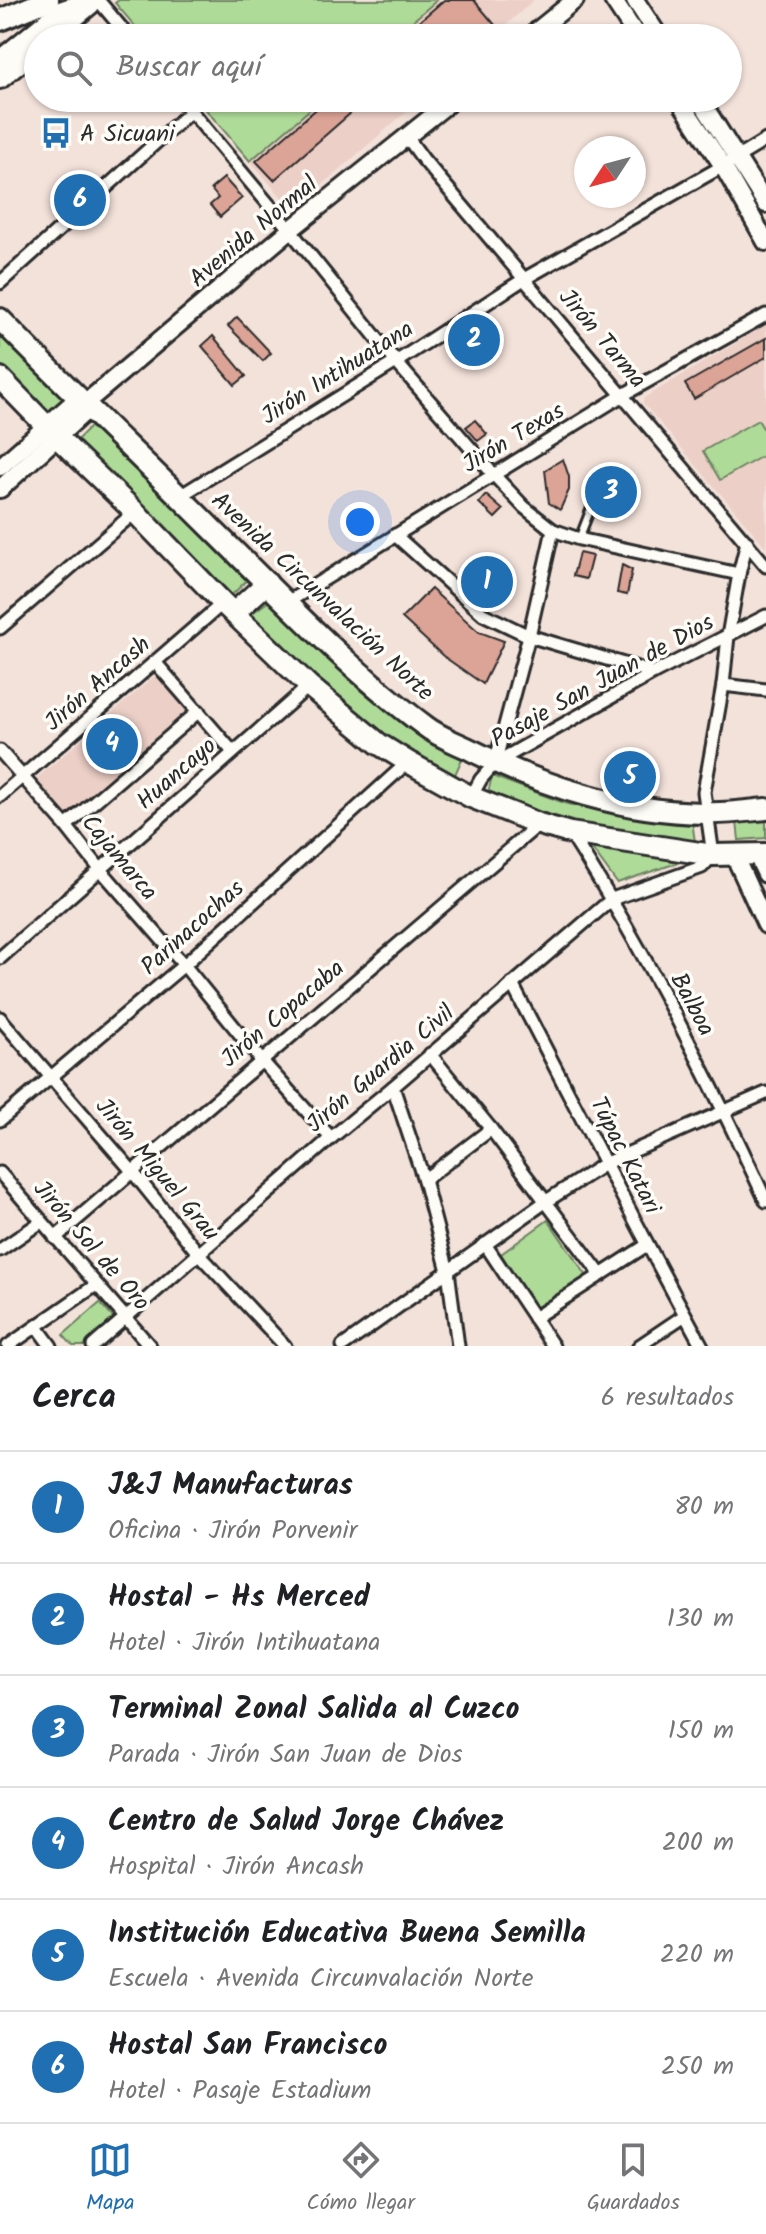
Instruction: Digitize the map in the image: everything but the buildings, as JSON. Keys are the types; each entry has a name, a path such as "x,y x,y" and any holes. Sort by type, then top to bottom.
{"highway":[{"path":"0,20 48,0"},
{"name":"Avenida Circunvalación Norte","path":"0,319 286,603 362,675 427,728 495,763 555,787 671,812 708,814 766,809"},
{"path":"0,378 228,608 309,686 379,744 471,797 570,833 724,855 762,854"},
{"path":"228,608 267,583"}],"main road":[{"path":"67,24 95,0"},
{"path":"44,24 60,11 95,0"},
{"path":"0,60 24,40"},
{"path":"0,79 24,59"}],"street":[{"path":"95,0 117,24"},
{"path":"545,24 575,0"},
{"path":"613,0 629,24"},
{"path":"635,0 651,24"},
{"path":"0,283 190,112"},
{"path":"192,112 396,362 524,507 553,530 579,539 739,574"},
{"name":"Avenida Normal","path":"51,432 290,230 438,112"},
{"path":"690,112 766,204"},
{"path":"706,112 766,242"},
{"name":"Jirón Tarma","path":"407,137 766,566"},
{"name":"Jirón Intihuatana","path":"180,496 524,279 766,140"},
{"name":"Jirón Texas","path":"286,603 623,395 766,315"},
{"path":"0,467 51,432"},
{"path":"0,489 51,432"},
{"path":"0,628 135,512"},
{"path":"495,763 553,530"},
{"path":"395,535 483,614 529,636 654,673"},
{"path":"747,542 728,636 723,685 704,792 708,814 724,855 766,925"},
{"name":"Jirón Ancash","path":"0,796 155,662 228,608"},
{"name":"Pasaje San Juan de Dios","path":"471,797 495,763 654,673 766,616"},
{"path":"155,662 233,752"},
{"path":"723,685 766,690"},
{"name":"Huancayo","path":"0,958 309,686"},
{"path":"66,826 199,711"},
{"name":"Cajamarca","path":"0,751 184,965 261,1060 331,1138"},
{"name":"Parinacochas","path":"0,1120 184,965 408,762"},
{"name":"Jirón Copacaba","path":"55,1238 539,824"},
{"name":"Balboa","path":"570,833 612,899 725,1112 766,1201"},
{"path":"762,854 766,874"},
{"name":"Jirón Guardia Civil","path":"93,1346 612,899 702,867 724,855"},
{"name":"Túpac Katari","path":"512,984 702,1346"},
{"name":"Jirón Miguel Grau","path":"0,1018 198,1253 285,1346"},
{"path":"430,1054 601,1275"},
{"path":"393,1087 424,1180 448,1271 458,1346"},
{"path":"348,1344 485,1244 606,1163 766,1093"},
{"path":"424,1180 491,1129"},
{"name":"Jirón Sol de Oro","path":"0,1173 150,1346"},
{"path":"0,1250 41,1222"},
{"path":"485,1244 553,1346"},
{"path":"534,1318 647,1245"},
{"path":"8,1346 96,1285"},
{"path":"639,1346 685,1315"},
{"path":"37,1327 51,1346"}],"lane":[{"path":"579,539 591,508 596,482"}],"shaded area":[{"path":"437,0 534,0 507,24 409,24"},
{"path":"307,112 406,112 293,210 250,161"},
{"path":"766,325 766,547 643,403 644,398"},
{"path":"157,674 188,709 67,814 36,779"}],"green space":[{"path":"119,0 437,0 409,24 133,24 115,3"},
{"path":"208,112 307,112 250,161"},
{"path":"0,333 66,400 49,416 0,365"},
{"path":"758,420 766,433 766,454 720,480 703,451"},
{"path":"91,426 247,580 232,595 76,441"},
{"path":"269,601 361,690 407,727 462,759 453,779 412,756 379,732 304,667 251,614"},
{"path":"492,776 567,804 692,821 695,842 620,832 552,818 487,797"},
{"path":"766,820 766,838 739,840 737,822"},
{"path":"590,846 689,859 617,883"},
{"path":"548,1220 589,1279 537,1310 501,1254"},
{"path":"100,1303 116,1321 87,1346 73,1346 63,1335"}],"place":[{"name":"A Sicuani","path":"56,133"},
{"name":"Hostal San Francisco","path":"80,200"},
{"name":"Hostal - Hs Merced","path":"474,340"},
{"name":"Terminal Zonal Salida al Cuzco","path":"611,492"},
{"name":"J&J Manufacturas","path":"487,582"},
{"name":"Centro de Salud Jorge Chávez","path":"112,744"},
{"name":"Institución Educativa Buena Semilla","path":"630,777"}]}
